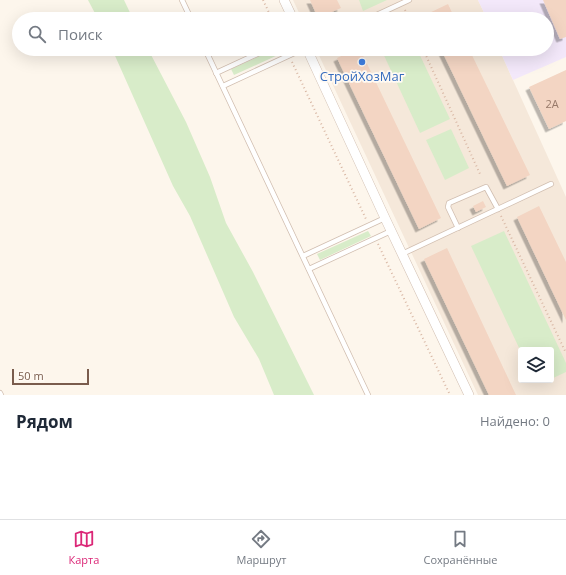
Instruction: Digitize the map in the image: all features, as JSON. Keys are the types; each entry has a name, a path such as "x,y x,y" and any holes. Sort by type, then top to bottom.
{"street":[{"path":"284,0 290,12"},
{"path":"310,56 469,395"}],"lane":[{"path":"182,0 188,12"},
{"path":"383,12 409,0"},
{"path":"208,56 368,395"},
{"path":"216,73 253,56"},
{"path":"223,86 289,56"},
{"path":"402,254 551,184"},
{"path":"458,228 448,207 449,204 486,187 498,209"},
{"path":"303,256 385,218"},
{"path":"309,269 391,231"}],"path":[{"path":"263,0 269,12"},
{"path":"426,56 480,174"},
{"path":"498,209 566,353"}],"shaded area":[{"path":"293,0 478,0 484,12 299,12"},
{"path":"478,0 566,0 566,57 513,80 502,56 554,56 554,12 484,12"},
{"path":"319,56 502,56 566,197 566,395 478,395"}],"green space":[{"path":"88,0 124,0 130,12 94,12"},
{"path":"359,0 387,0 363,11"},
{"path":"115,56 152,56 186,122 210,177 226,223 253,272 314,395 274,395 259,359 234,317 190,216 173,186"},
{"path":"260,56 276,56 234,75 231,69"},
{"path":"384,56 420,56 450,119 420,133"},
{"path":"451,129 469,168 445,180 426,140"},
{"path":"368,231 371,236 320,260 317,254"},
{"path":"504,231 566,363 566,372 554,378 554,347 519,347 471,246"}],"building":[{"path":"310,0 337,0 341,8 332,12 315,12"},
{"path":"543,0 566,0 566,37 560,39 554,25 554,12 548,12"},
{"path":"448,4 452,12 431,12"},
{"path":"341,56 363,56 441,218 419,229 337,58"},
{"path":"444,56 472,56 530,175 507,186"},
{"path":"566,70 566,121 549,129 529,87"},
{"path":"483,201 486,207 476,212 473,206"},
{"path":"539,206 566,262 566,320 517,217"},
{"path":"447,248 516,395 489,395 424,259"}],"place":[{"name":"СтройХозМаг","path":"362,62"}]}
